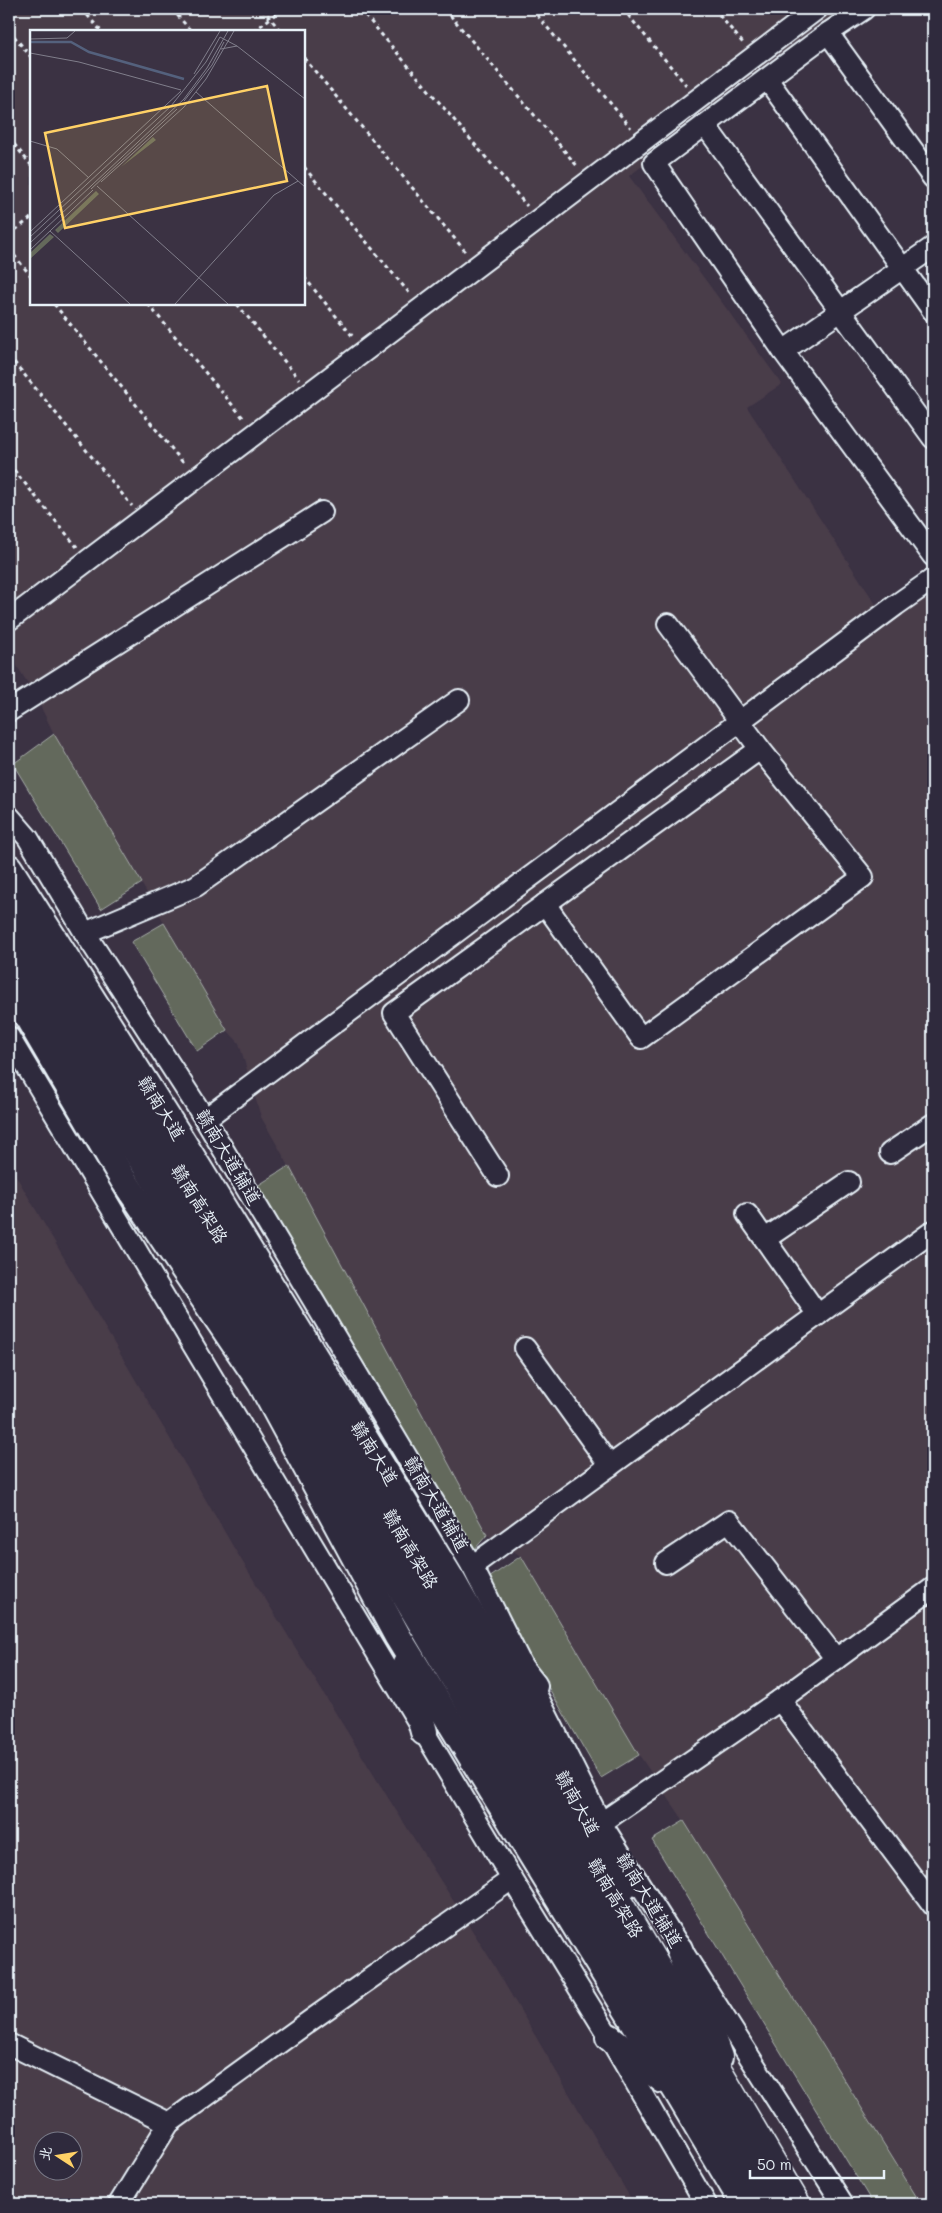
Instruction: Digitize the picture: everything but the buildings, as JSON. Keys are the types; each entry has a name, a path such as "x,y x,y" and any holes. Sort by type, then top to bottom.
{"highway":[{"name":"赣南高架路","path":"9,904 296,1357 796,2204"},
{"name":"赣南高架路","path":"9,950 227,1292 765,2204"}],"main road":[{"name":"赣南大道","path":"9,868 180,1138 463,1574 719,2057 810,2204"},
{"path":"9,985 123,1179 261,1383 398,1637 744,2204"},
{"path":"463,1574 534,1686"},
{"path":"398,1637 424,1732"},
{"path":"679,1949 719,2057"},
{"path":"609,2037 676,2090"}],"street":[{"path":"9,620 817,9"},
{"path":"864,9 828,33 654,163 783,351 933,556"},
{"path":"828,33 933,178"},
{"path":"767,79 933,311"},
{"path":"706,125 933,438"},
{"path":"783,351 933,247"},
{"path":"9,711 322,512"},
{"path":"205,1119 896,604 933,579"},
{"path":"545,904 641,1038 863,878 760,749 668,624"},
{"path":"85,933 196,886 459,700"},
{"path":"498,1176 394,1013 760,749"},
{"name":"赣南大道辅道","path":"9,816 28,838 85,933 205,1119 463,1574"},
{"path":"9,1037 512,1879 609,2037 706,2204"},
{"path":"890,1152 933,1124"},
{"path":"764,1239 849,1182"},
{"path":"747,1214 818,1315"},
{"path":"463,1574 933,1231"},
{"path":"525,1348 610,1466"},
{"path":"666,1563 730,1521 836,1659"},
{"path":"601,1823 780,1700 933,1588"},
{"name":"赣南大道辅道","path":"534,1686 601,1823 679,1949 843,2204"},
{"path":"780,1700 933,1905"},
{"path":"119,2204 169,2123 310,2020 512,1879"},
{"path":"9,2044 169,2123"}],"path":[{"path":"82,9 100,30"},
{"path":"172,9 190,30"},
{"path":"262,9 280,30"},
{"path":"255,30 282,9"},
{"path":"360,9 539,220"},
{"path":"444,9 590,181"},
{"path":"532,9 642,142"},
{"path":"623,9 698,99"},
{"path":"714,9 754,57"},
{"path":"9,30 30,56"},
{"path":"305,59 478,266"},
{"path":"9,138 30,164"},
{"path":"305,167 422,308"},
{"path":"9,235 30,219"},
{"path":"9,249 30,275"},
{"path":"305,278 365,351"},
{"path":"55,305 197,479"},
{"path":"149,305 257,434"},
{"path":"238,305 311,392"},
{"path":"9,356 143,520"},
{"path":"9,464 88,561"}],"shaded area":[{"path":"9,9 851,9 629,176 782,384 747,407 877,606 933,568 933,2204 921,2204 684,1821 639,1755 521,1556 487,1535 261,1117 239,1043 227,1030 54,734 33,691 9,654"},
{"path":"9,1164 234,1548 489,1957 634,2204 9,2204"}],"green space":[{"path":"54,734 142,883 101,909 13,764"},
{"path":"164,923 227,1030 197,1051 131,942"},
{"path":"289,1166 487,1535 473,1551 257,1186"},
{"path":"521,1556 639,1755 601,1778 486,1580"},
{"path":"684,1821 921,2204 873,2204 652,1840"}]}
